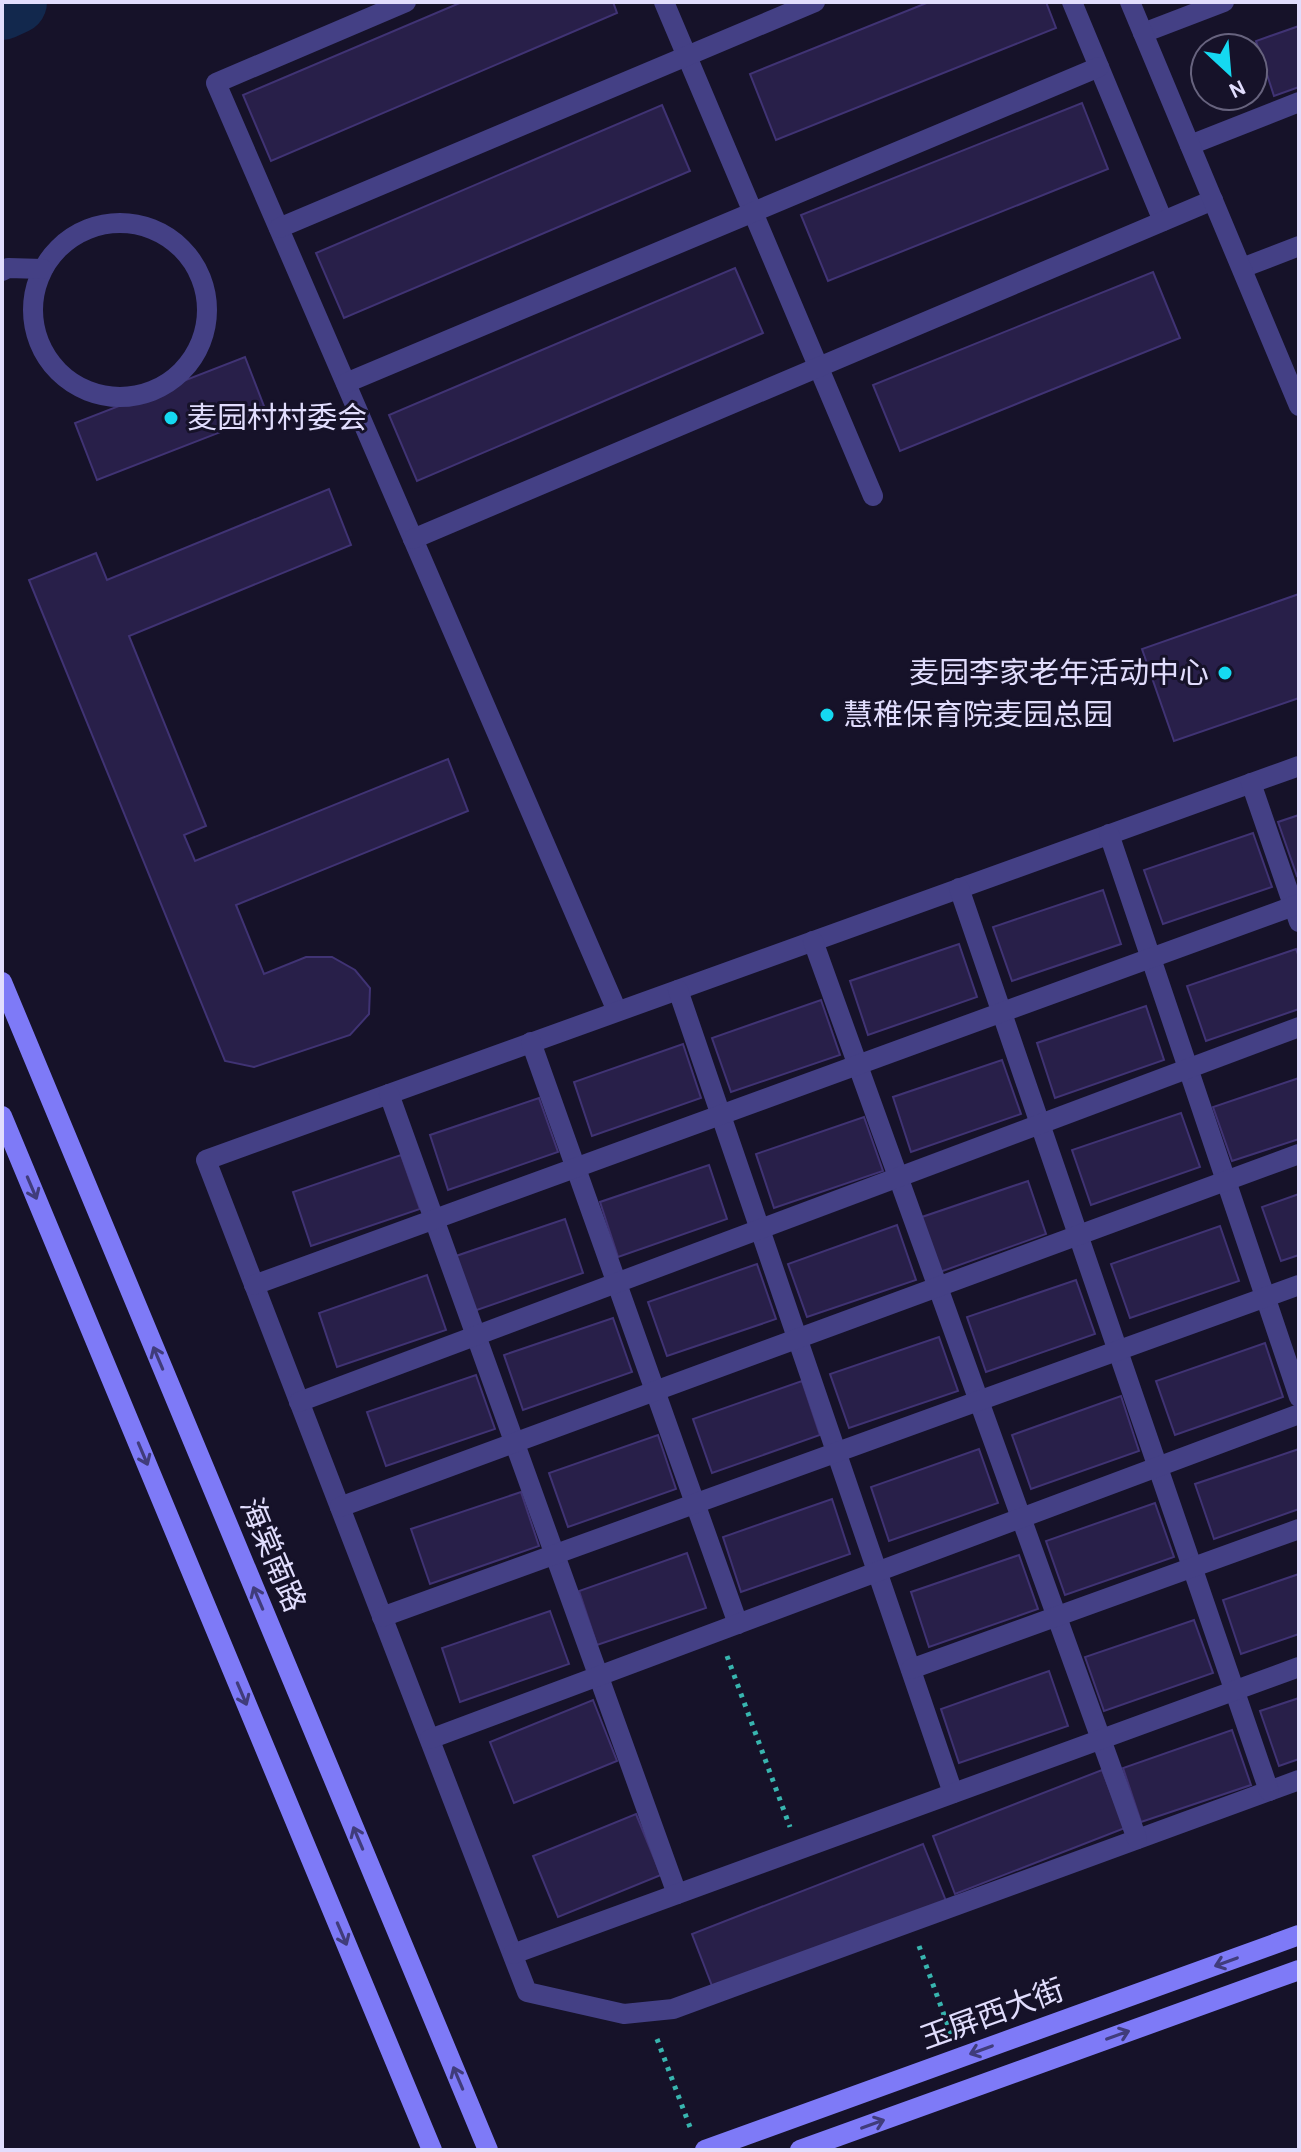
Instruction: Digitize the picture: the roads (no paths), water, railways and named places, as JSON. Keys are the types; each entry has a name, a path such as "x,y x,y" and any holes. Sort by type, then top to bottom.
{"main road":[{"name":"海棠南路","path":"2,982 488,2150"},
{"path":"2,1116 432,2150"},
{"name":"玉屏西大街","path":"699,2143 960,2058 1299,1935"},
{"name":"玉屏西大街","path":"800,2150 1299,1970"}],"street":[{"path":"406,2 216,83 617,1011"},
{"path":"664,2 873,496"},
{"path":"279,228 815,2"},
{"path":"1072,2 1163,221"},
{"path":"1130,2 1242,268 1293,376 1299,406"},
{"path":"1143,33 1224,2"},
{"path":"346,383 1099,67"},
{"path":"1190,145 1299,102"},
{"path":"413,539 1213,200"},
{"path":"113,223 142,226 169,238 190,257 203,283 207,312 202,340 188,365 166,384 140,395 111,397 84,390 60,374 42,351 33,324 33,296 43,269 60,246 85,230 113,223"},
{"path":"1242,268 1299,246"},
{"path":"2,271 8,268 43,269"},
{"path":"1299,766 206,1160 527,1992 624,2014 673,2009 1299,1780"},
{"path":"254,1285 1151,958 1297,911 1251,783"},
{"path":"1109,834 1299,1397"},
{"path":"959,888 1269,1791"},
{"path":"813,941 1137,1839"},
{"path":"678,990 953,1793"},
{"path":"299,1402 1299,1027"},
{"path":"531,1042 696,1504 728,1628"},
{"path":"389,1094 677,1894"},
{"path":"340,1507 1299,1154"},
{"path":"382,1617 1299,1285"},
{"path":"430,1739 1299,1414"},
{"path":"911,1669 1299,1529"},
{"path":"513,1954 1299,1667"}],"waterway":[{"path":"2,8 15,2"}],"place":[{"name":"麦园村村委会","path":"171,418"},
{"name":"麦园李家老年活动中心","path":"1225,673"},
{"name":"慧稚保育院麦园总园","path":"827,715"}]}
